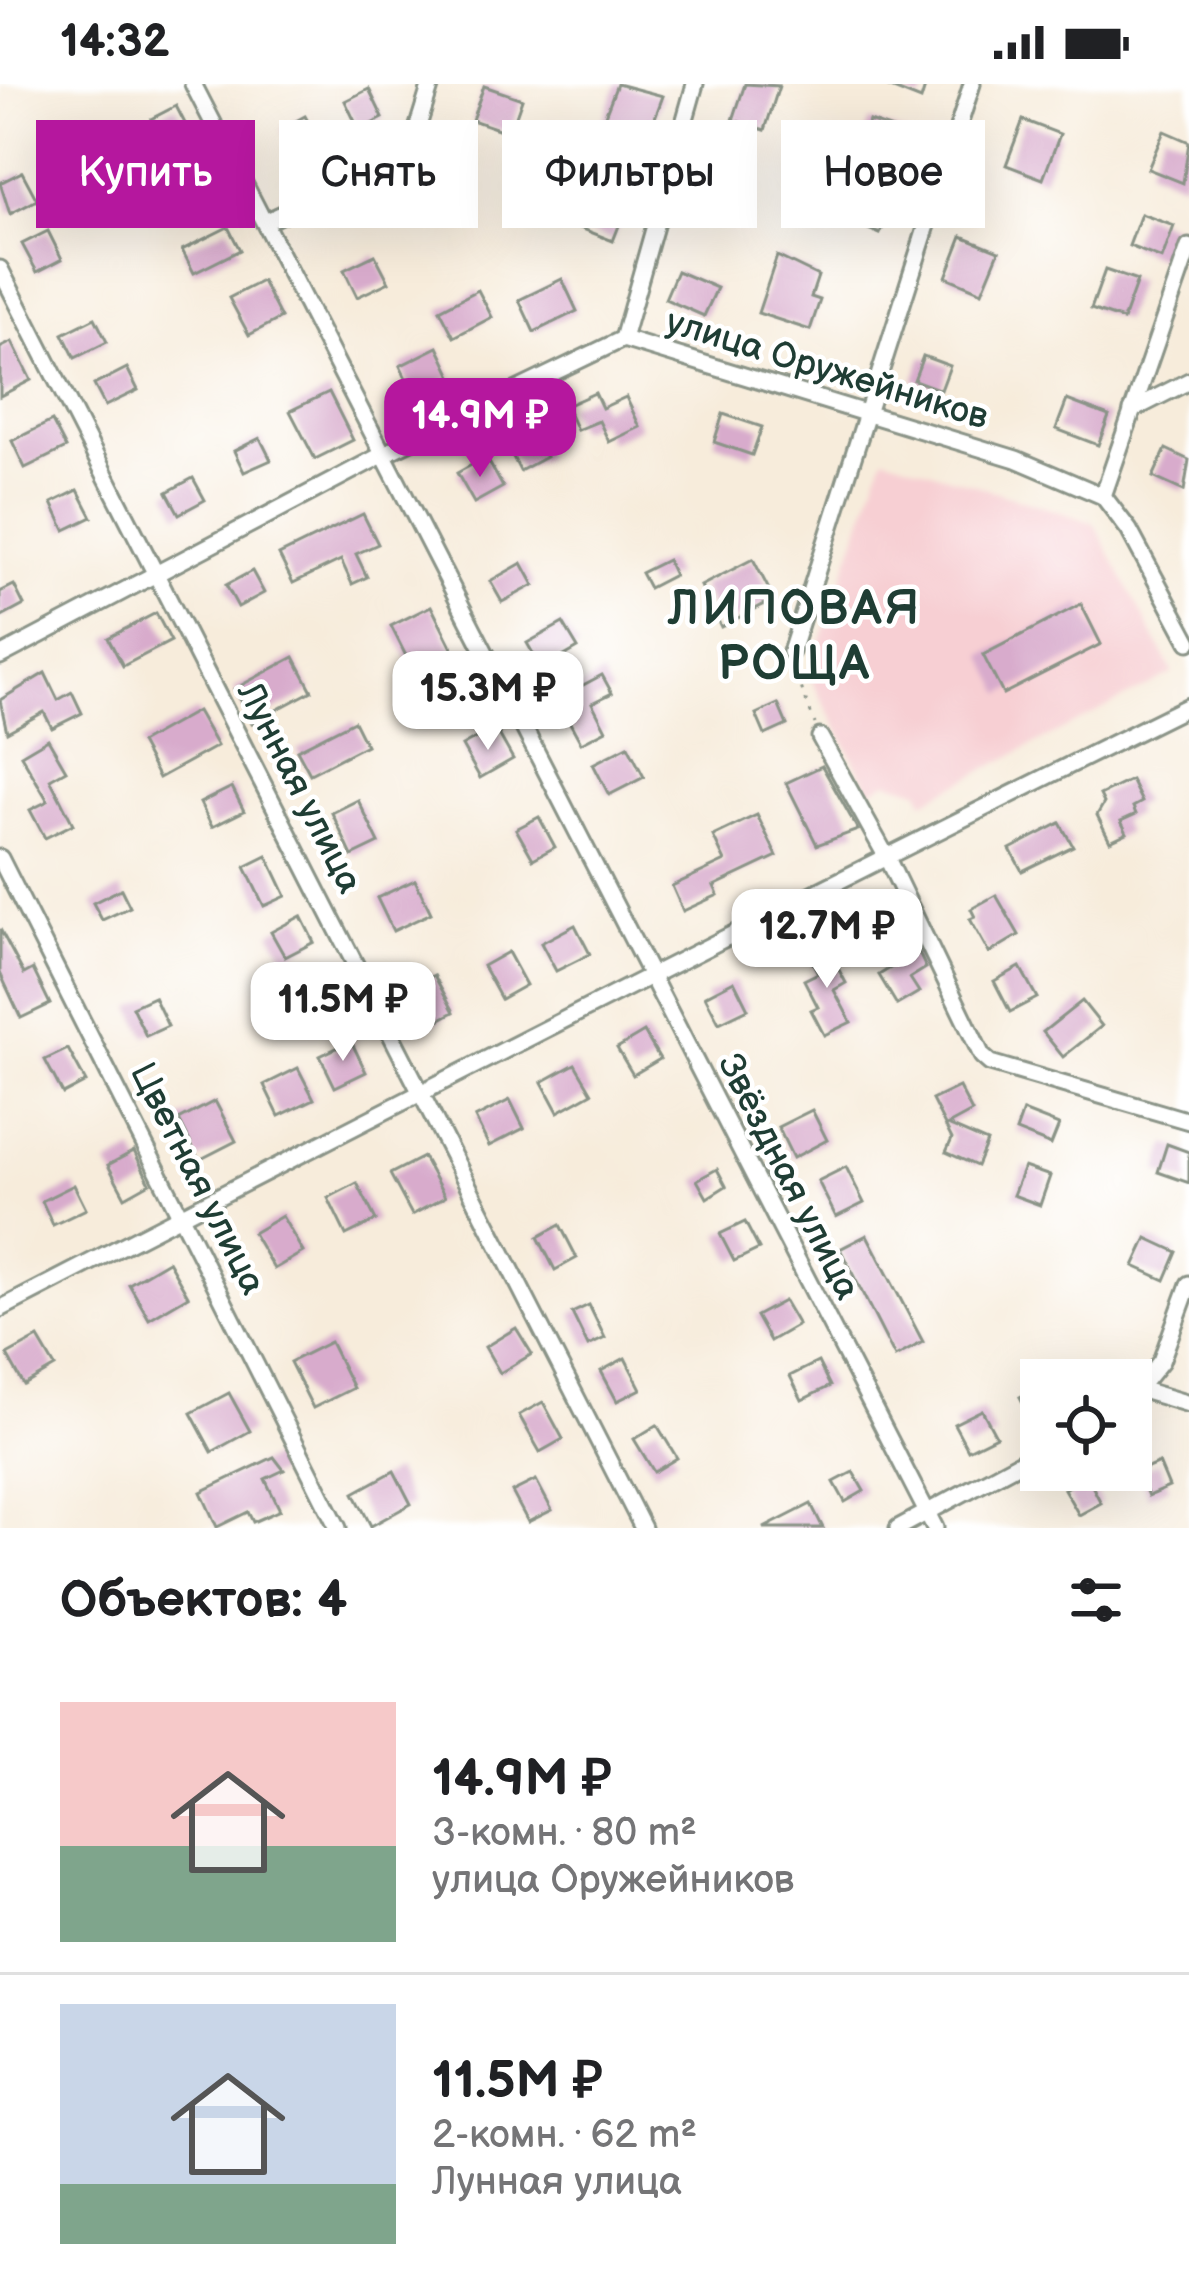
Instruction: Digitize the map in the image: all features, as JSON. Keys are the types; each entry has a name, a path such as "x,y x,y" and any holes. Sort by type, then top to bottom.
{"street":[{"name":"Звёздная улица","path":"194,84 931,1521"},
{"path":"265,222 409,155 431,84"},
{"path":"623,338 695,84"},
{"path":"791,652 871,413 972,84"},
{"path":"1189,247 1103,496 1129,530 1189,642"},
{"name":"Лунная улица","path":"0,269 643,1528"},
{"name":"улица Оружейников","path":"0,656 384,454 623,338 1016,459 1103,496"},
{"path":"1132,410 1189,381"},
{"path":"0,1309 422,1095 650,972 1189,706"},
{"path":"820,737 990,1063 1189,1120"},
{"name":"Цветная улица","path":"0,858 338,1528"},
{"path":"1152,1369 1169,1343 1189,1284"},
{"path":"1152,1397 1189,1404"},
{"path":"898,1528 931,1521 1020,1464"}],"path":[{"path":"791,652 820,737"}],"shaded area":[{"path":"884,456 1094,523 1173,673 924,801 919,790 887,781 870,790 809,675"}],"building":[{"path":"617,84 663,96 654,120 603,120"},
{"path":"745,84 779,86 765,130 757,128 757,120 733,120"},
{"path":"881,84 926,84 921,100"},
{"path":"484,86 522,99 515,120 502,120 502,130 472,120"},
{"path":"369,89 383,118 354,120 345,101"},
{"path":"176,106 183,120 152,120"},
{"path":"1023,120 1060,134 1043,179 1006,165"},
{"path":"1164,131 1189,142 1183,183 1148,169"},
{"path":"22,172 36,201 10,214 0,183"},
{"path":"1141,214 1174,226 1162,259 1129,246"},
{"path":"229,228 240,250 194,273 182,250"},
{"path":"580,228 618,228 613,241"},
{"path":"48,231 62,259 37,272 22,244"},
{"path":"962,236 999,251 982,292 946,277"},
{"path":"375,255 389,282 357,297 344,270"},
{"path":"777,256 818,276 811,297 820,300 810,330 758,313"},
{"path":"1105,270 1137,281 1123,320 1091,309"},
{"path":"677,271 717,288 704,316 665,299"},
{"path":"562,279 577,311 534,332 519,300"},
{"path":"262,281 281,318 249,335 229,298"},
{"path":"478,290 492,317 454,337 440,310"},
{"path":"95,318 107,342 75,358 63,334"},
{"path":"12,342 31,380 0,396 0,348"},
{"path":"438,347 452,376 414,395 400,366"},
{"path":"923,356 950,366 941,390 914,380"},
{"path":"127,368 138,390 105,406 94,385"},
{"path":"329,392 353,440 315,459 290,411"},
{"path":"595,393 602,408 626,397 640,427 609,442 599,421 577,430 566,406"},
{"path":"1067,400 1109,416 1098,445 1056,429"},
{"path":"723,414 762,427 752,455 714,442"},
{"path":"52,421 66,448 25,468 12,441"},
{"path":"533,432 546,457 520,471 507,445"},
{"path":"260,438 271,460 244,472 234,451"},
{"path":"1166,449 1189,460 1184,491 1153,477"},
{"path":"486,457 503,487 474,503 457,473"},
{"path":"193,478 205,500 179,514 167,492"},
{"path":"78,490 92,517 65,530 52,503"},
{"path":"363,514 378,544 356,554 367,577 352,584 341,560 293,583 279,555"},
{"path":"753,559 774,599 721,627 701,586"},
{"path":"667,560 674,575 649,588 641,573"},
{"path":"522,563 534,585 502,602 490,581"},
{"path":"252,571 264,593 238,607 226,585"},
{"path":"14,585 24,605 0,618 0,592"},
{"path":"1081,604 1101,644 1003,694 983,655"},
{"path":"431,606 455,654 415,674 391,626"},
{"path":"156,613 171,641 123,666 108,638"},
{"path":"563,623 578,648 542,669 527,643"},
{"path":"294,657 312,691 252,723 234,689"},
{"path":"45,673 58,700 72,692 82,713 52,728 44,712 7,732 0,700"},
{"path":"602,675 612,693 592,703 606,730 581,743 557,699"},
{"path":"778,704 787,725 765,735 756,714"},
{"path":"197,711 217,746 159,778 140,743"},
{"path":"354,721 366,745 310,774 297,750"},
{"path":"495,727 513,759 480,778 462,746"},
{"path":"48,739 66,770 50,779 73,824 45,838 30,810 48,801 21,755"},
{"path":"628,746 644,777 609,795 593,764"},
{"path":"822,766 858,830 817,845 786,783"},
{"path":"1131,780 1142,802 1133,807 1136,814 1121,821 1127,833 1110,841 1097,815 1104,803 1100,795"},
{"path":"232,787 244,811 212,827 200,803"},
{"path":"358,800 379,843 352,856 332,813"},
{"path":"757,815 777,856 714,886 718,895 683,911 672,886 725,861 713,836"},
{"path":"539,817 555,847 533,859 516,829"},
{"path":"1060,823 1073,846 1022,871 1010,849"},
{"path":"267,856 286,896 264,906 245,867"},
{"path":"415,880 431,913 393,931 377,898"},
{"path":"121,889 130,907 102,920 93,903"},
{"path":"996,895 1019,935 989,953 970,919 975,917 971,909"},
{"path":"881,914 894,940 867,954 854,928"},
{"path":"301,916 314,942 285,957 271,932"},
{"path":"575,925 590,954 556,971 541,943"},
{"path":"0,929 24,974 33,969 50,1004 21,1018 0,973"},
{"path":"825,944 846,983 834,990 851,1022 824,1035 811,1010 818,1007 804,980 818,973 808,954"},
{"path":"918,951 926,968 910,978 919,992 897,1005 879,975"},
{"path":"508,952 526,985 501,999 483,966"},
{"path":"1020,967 1037,998 1010,1012 994,981"},
{"path":"434,975 454,1012 426,1027 406,990"},
{"path":"734,981 748,1009 719,1023 705,996"},
{"path":"154,997 168,1026 146,1036 132,1007"},
{"path":"1082,1001 1102,1026 1063,1057 1043,1032"},
{"path":"644,1032 660,1059 633,1075 617,1048"},
{"path":"351,1041 366,1072 335,1087 320,1056"},
{"path":"68,1049 86,1082 63,1094 45,1060"},
{"path":"575,1064 592,1093 558,1112 542,1082"},
{"path":"298,1068 314,1099 279,1116 264,1085"},
{"path":"959,1087 972,1112 948,1125 987,1142 977,1166 946,1152 952,1139 932,1100"},
{"path":"510,1100 524,1128 489,1146 475,1118"},
{"path":"215,1101 236,1141 199,1160 179,1120"},
{"path":"812,1110 827,1140 793,1158 778,1127"},
{"path":"1023,1111 1059,1125 1051,1145 1016,1131"},
{"path":"1167,1144 1189,1152 1189,1183 1158,1172"},
{"path":"134,1151 150,1183 125,1197 108,1165"},
{"path":"423,1157 445,1197 412,1215 390,1174"},
{"path":"846,1167 864,1203 836,1217 818,1181"},
{"path":"1024,1167 1050,1176 1040,1205 1013,1195"},
{"path":"717,1169 726,1186 707,1198 697,1180"},
{"path":"357,1183 376,1220 346,1235 328,1198"},
{"path":"74,1185 86,1209 53,1225 42,1201"},
{"path":"282,1216 303,1252 274,1269 253,1233"},
{"path":"745,1222 759,1249 734,1261 720,1234"},
{"path":"560,1225 577,1258 555,1270 538,1237"},
{"path":"867,1235 923,1342 895,1357 840,1249"},
{"path":"1147,1238 1177,1252 1165,1280 1134,1266"},
{"path":"168,1261 188,1296 149,1319 129,1284"},
{"path":"784,1301 798,1325 770,1341 756,1316"},
{"path":"589,1305 605,1338 588,1346 572,1313"},
{"path":"516,1328 532,1354 500,1373 485,1347"},
{"path":"38,1338 55,1367 24,1385 7,1355"},
{"path":"330,1342 353,1388 313,1408 290,1362"},
{"path":"625,1358 641,1389 617,1401 601,1371"},
{"path":"818,1362 830,1386 802,1400 790,1376"},
{"path":"229,1393 250,1431 212,1452 191,1413"},
{"path":"543,1402 563,1439 540,1452 519,1415"},
{"path":"982,1410 996,1436 968,1450 954,1424"},
{"path":"657,1425 677,1458 654,1472 634,1439"},
{"path":"274,1457 284,1470 265,1479 280,1510 253,1522 248,1512 217,1527 201,1492"},
{"path":"1159,1463 1169,1487 1148,1496 1146,1491 1152,1491 1152,1466"},
{"path":"394,1471 411,1504 371,1526 354,1493"},
{"path":"853,1472 864,1491 845,1502 834,1482"},
{"path":"536,1480 552,1510 528,1522 512,1492"},
{"path":"1065,1491 1095,1491 1101,1503 1079,1515"},
{"path":"811,1504 823,1528 764,1528"}],"district":[{"name":"ЛИПОВАЯ РОЩА","path":"795,636"}]}
